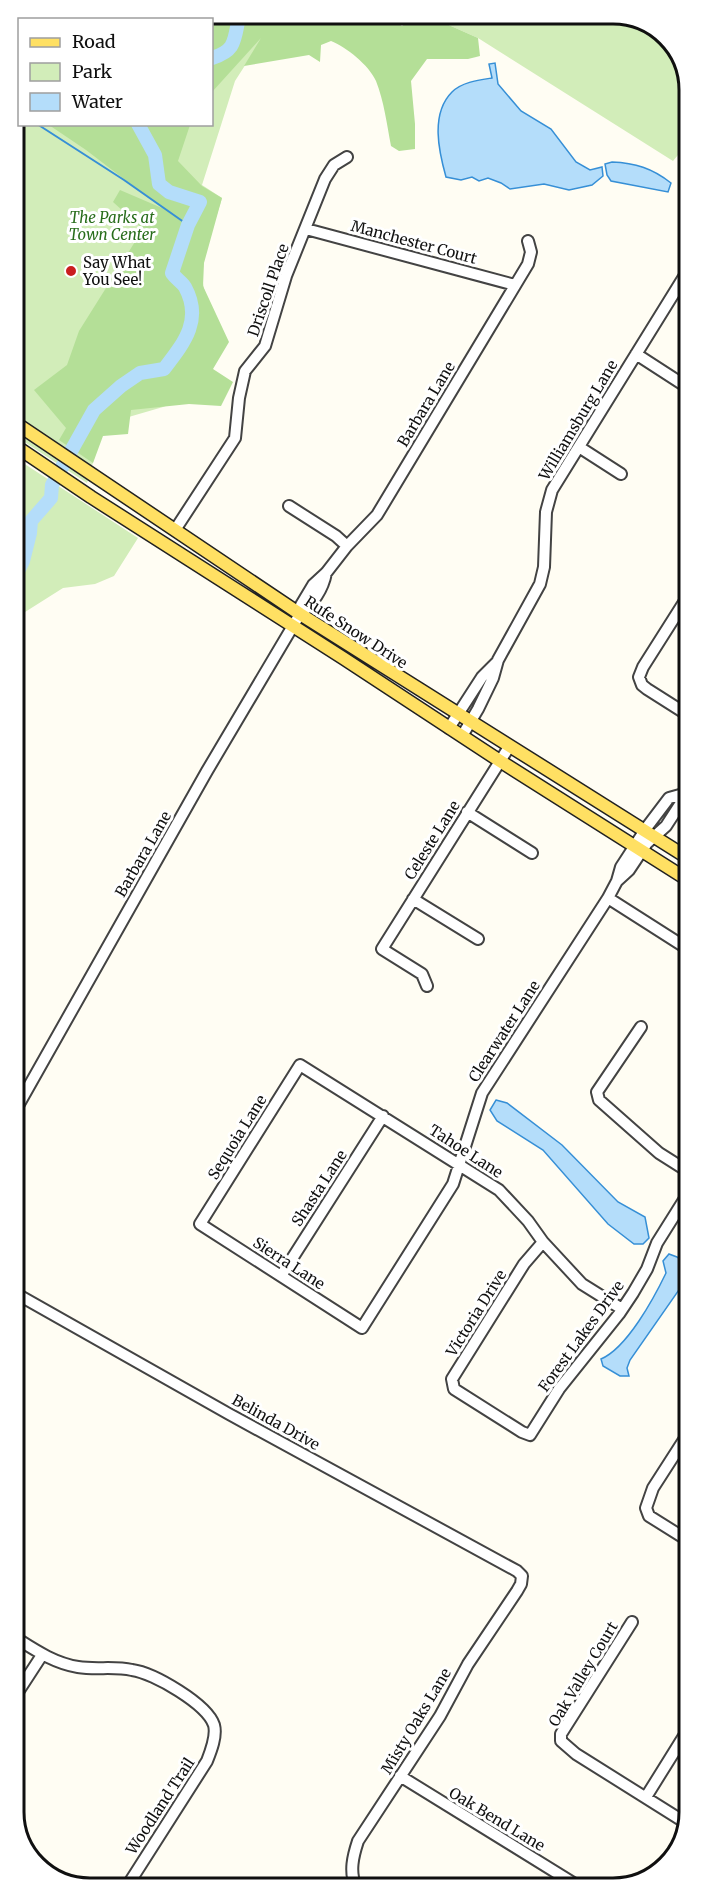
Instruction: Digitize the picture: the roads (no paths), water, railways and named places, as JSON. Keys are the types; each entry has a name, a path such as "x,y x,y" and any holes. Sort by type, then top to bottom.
{"main road":[{"name":"Rufe Snow Drive","path":"24,429 300,614 509,747 643,841 679,872"},
{"name":"Rufe Snow Drive","path":"24,452 500,761 643,841 679,855"}],"street":[{"name":"Driscoll Place","path":"175,530 235,438 246,371 265,346 286,276 325,179 334,165 347,157"},
{"name":"Manchester Court","path":"306,229 515,285"},
{"name":"Barbara Lane","path":"24,1095 202,781 300,614 301,605 313,585 327,573 347,546 377,515 528,264 531,252 528,241"},
{"name":"Williamsburg Lane","path":"462,736 493,678 498,660 540,584 544,567 546,512 552,490 679,285"},
{"path":"636,354 679,382"},
{"path":"579,447 621,474"},
{"path":"289,506 336,536 347,546"},
{"path":"679,610 640,674 640,681 646,689 679,709"},
{"name":"Williamsburg Lane","path":"449,728 482,677 498,660"},
{"name":"Celeste Lane","path":"428,986 422,974 382,950 509,747"},
{"name":"Clearwater Lane","path":"362,1328 453,1184 482,1093 608,898 621,867 643,841 666,826 679,806"},
{"path":"467,812 532,853"},
{"path":"608,898 679,943"},
{"path":"413,899 478,939"},
{"path":"641,1027 597,1092 599,1100 659,1153 679,1166"},
{"name":"Tahoe Lane","path":"300,1065 499,1190 582,1284 622,1309"},
{"name":"Sequoia Lane","path":"200,1224 300,1065"},
{"name":"Shasta Lane","path":"281,1276 383,1116"},
{"name":"Forest Lakes Drive","path":"530,1435 559,1389 622,1309 647,1269 657,1243 679,1207"},
{"name":"Sierra Lane","path":"200,1224 362,1328"},
{"name":"Victoria Drive","path":"530,1435 454,1389 452,1379 525,1264 543,1242"},
{"name":"Belinda Drive","path":"24,1298 229,1414 517,1571 522,1576"},
{"path":"679,1448 653,1488 647,1500 646,1510 650,1516 679,1535"},
{"name":"Misty Oaks Lane","path":"353,1878 352,1860 358,1841 440,1716 468,1664 517,1591 522,1576"},
{"name":"Oak Valley Court","path":"632,1622 561,1734 561,1741 576,1754 646,1797"},
{"path":"24,1643 42,1655 24,1683"},
{"name":"Woodland Trail","path":"42,1655 78,1667 132,1670 153,1677 185,1695 210,1718 215,1730 207,1761 132,1878"},
{"path":"679,1744 646,1797 679,1817"},
{"name":"Oak Bend Lane","path":"400,1776 565,1878"}],"water":[{"path":"495,63 498,84 521,111 551,129 576,162 590,170 602,167 603,176 592,185 569,190 544,184 510,189 488,178 479,181 472,177 461,180 446,177 438,133 445,101 461,86 492,78 489,64"},
{"path":"612,162 636,165 650,170 671,183 668,192 611,181 605,164"},
{"path":"496,1100 507,1103 562,1145 618,1202 645,1217 649,1238 643,1244 634,1244 608,1224 543,1150 497,1121 490,1110"},
{"path":"669,1254 679,1259 679,1290 630,1360 627,1368 629,1376 620,1376 603,1366 601,1359 611,1353 630,1334 639,1321 666,1273 663,1261"}],"waterway":[{"path":"213,58 225,52 232,45 238,24"},
{"path":"40,126 188,225"},
{"path":"24,557 31,521 51,498 52,485 94,410 140,373 164,369 184,340 192,321 190,299 185,287 172,273 188,225 200,202 169,192 159,184 155,155 139,126"}],"place":[{"name":"Say What You See!","path":"71,271"}],"park label":[{"name":"The Parks at Town Center","path":"112,226"}]}
